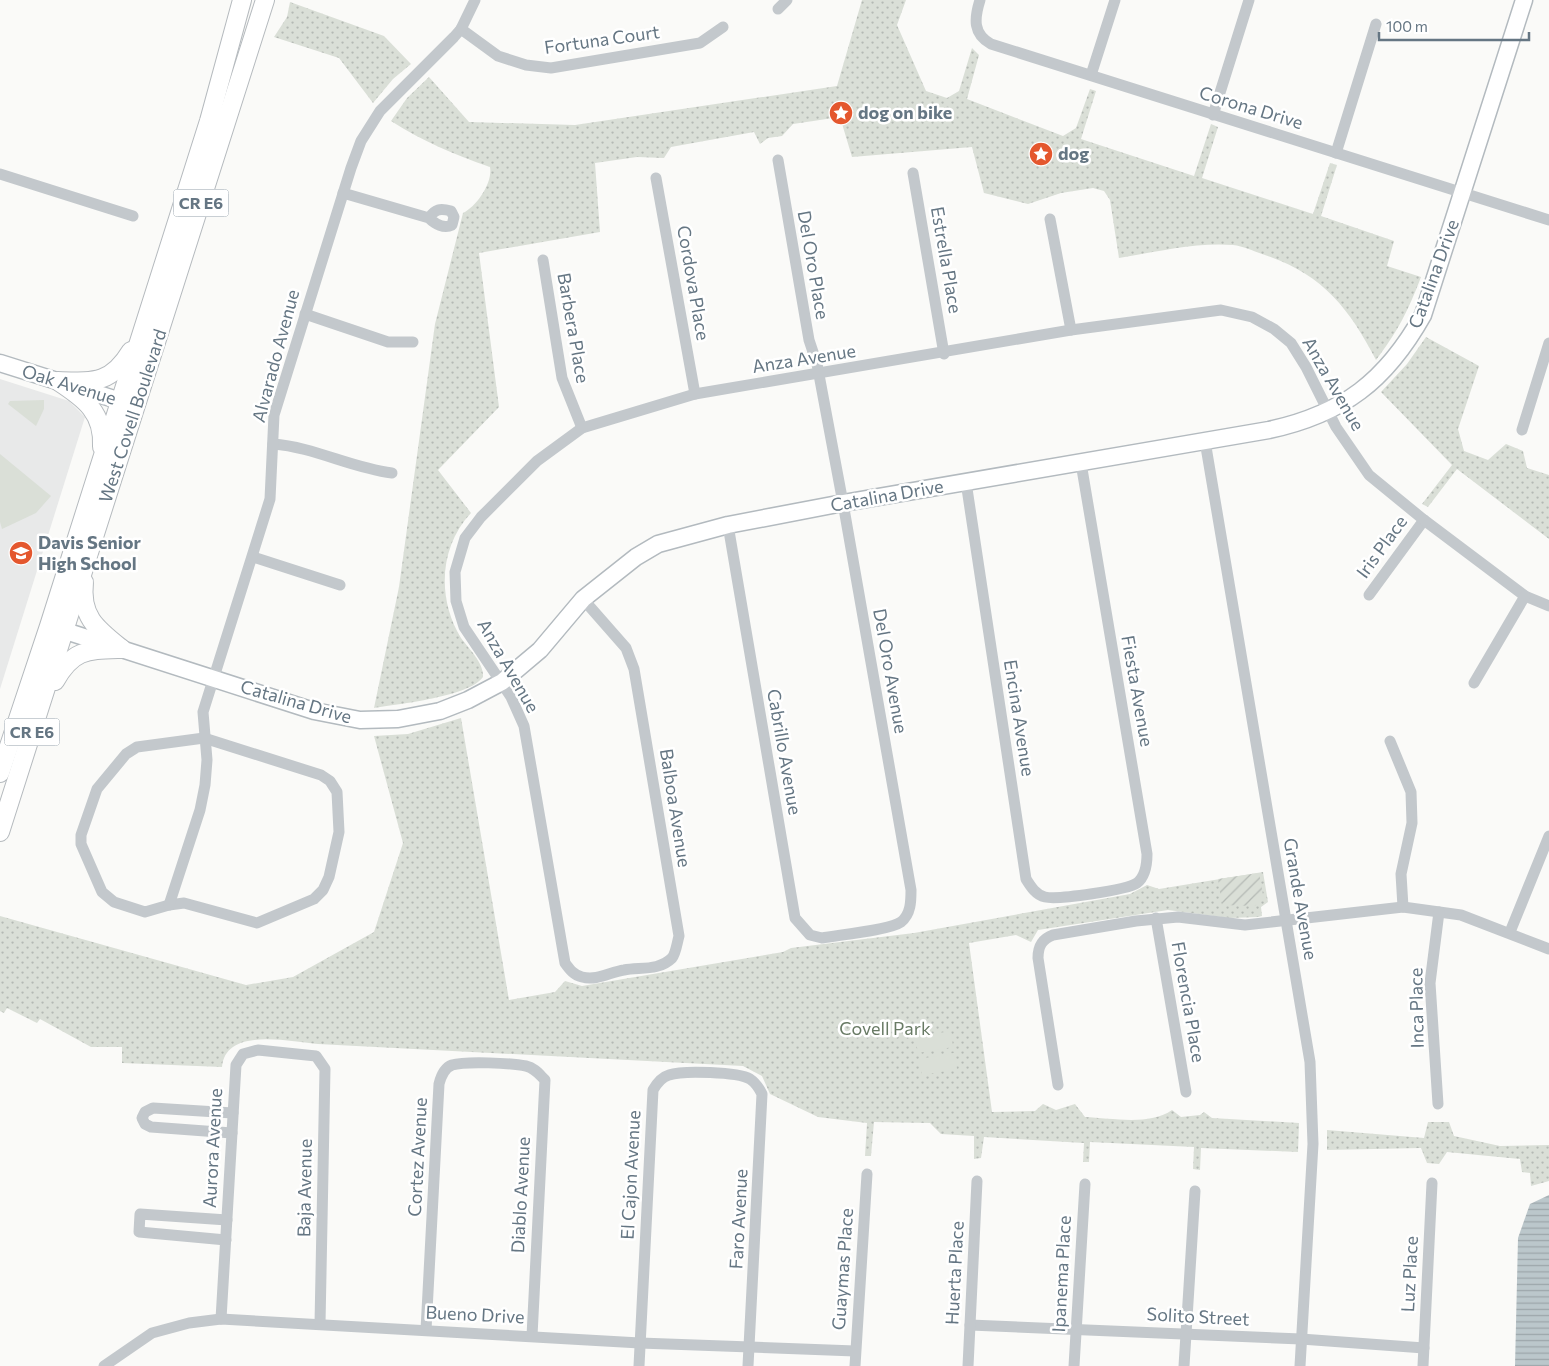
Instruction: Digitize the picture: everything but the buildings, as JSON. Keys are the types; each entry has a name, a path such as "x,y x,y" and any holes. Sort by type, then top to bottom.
{"main road":[{"name":"West Covell Boulevard","path":"0,832 40,708 57,628 101,460 209,121 242,0"},
{"name":"West Covell Boulevard","path":"0,773 57,628 87,561 265,0"},
{"path":"58,381 96,381 109,377 122,366 142,334"},
{"path":"58,381 83,397 94,410 102,437 101,460"},
{"path":"87,561 84,589 89,618 98,630 122,649"},
{"path":"40,708 60,673 75,656 91,650 122,649"}],"street":[{"name":"Alvarado Avenue","path":"170,904 200,810 206,760 203,712 270,498 274,415 343,193 361,141 372,122 390,99 461,29 475,0"},
{"path":"778,9 787,0"},
{"name":"Corona Drive","path":"980,0 976,28 982,39 991,44 1549,220"},
{"path":"1091,75 1115,0"},
{"path":"1213,114 1249,0"},
{"name":"Catalina Drive","path":"57,628 314,711 360,720 398,719 440,710 468,700 502,682 524,666 546,645 583,599 636,556 658,544 728,525 843,502 1290,426 1328,413 1373,381 1395,358 1411,336 1429,299 1524,0"},
{"path":"1336,153 1376,24"},
{"name":"Fortuna Court","path":"461,29 498,56 526,65 551,68 700,43 723,27"},
{"name":"Del Oro Place","path":"778,160 809,340 818,375"},
{"name":"Estrella Place","path":"913,173 944,354"},
{"path":"0,174 133,216"},
{"name":"Cordova Place","path":"656,178 695,394"},
{"path":"343,193 429,218"},
{"path":"1050,219 1072,330"},
{"name":"Barbera Place","path":"543,260 562,378 582,428"},
{"name":"Anza Avenue","path":"594,979 581,977 571,972 565,963 524,726 520,714 502,682 464,627 456,601 455,572 465,538 481,517 537,461 582,428 695,394 944,354 1072,330 1220,310 1252,317 1274,329 1291,344 1306,367 1328,413 1369,475 1424,520 1525,596 1549,606"},
{"path":"305,314 388,342 413,342"},
{"path":"1522,430 1549,343"},
{"name":"Oak Avenue","path":"0,363 137,406"},
{"name":"Del Oro Avenue","path":"818,375 843,502 911,901 908,912 901,922 890,927 853,932"},
{"name":"Grande Avenue","path":"1205,441 1310,1062 1313,1144 1300,1366"},
{"path":"273,444 291,446 371,470 392,473"},
{"name":"Fiesta Avenue","path":"1081,463 1147,854 1145,873 1137,883 1098,892"},
{"name":"Encina Avenue","path":"966,482 1026,879 1034,890 1044,897 1060,898 1098,892"},
{"name":"Iris Place","path":"1369,595 1424,520"},
{"name":"Cabrillo Avenue","path":"728,525 795,918 810,935 822,938 853,932"},
{"path":"253,557 340,586"},
{"path":"1474,683 1525,596"},
{"name":"Balboa Avenue","path":"583,599 626,648 634,669 678,936 674,956 666,963 652,968 623,970 594,979"},
{"path":"204,738 321,775 330,781 337,792 340,812 339,832 333,864 323,890 314,898 263,922 250,922 184,903 170,904 145,912 114,902 102,892 84,853 81,835 97,789 131,750 148,745 204,738"},
{"path":"1390,741 1411,792 1412,823 1401,874 1403,907"},
{"path":"1510,932 1549,836"},
{"path":"1058,1085 1038,958 1040,945 1047,937 1053,935 1156,918 1193,918 1245,925 1403,907 1461,915 1549,948"},
{"name":"Inca Place","path":"1438,1104 1430,983 1440,912"},
{"name":"Florencia Place","path":"1156,918 1186,1092"},
{"name":"Aurora Avenue","path":"221,1319 236,1065 243,1054 258,1050 316,1056"},
{"name":"Baja Avenue","path":"316,1056 325,1069 320,1324"},
{"name":"Cortez Avenue","path":"426,1330 439,1084 442,1073 451,1065 476,1063 526,1066"},
{"name":"Diablo Avenue","path":"526,1066 536,1071 545,1080 532,1336"},
{"name":"El Cajon Avenue","path":"639,1366 653,1090 659,1081 668,1075 682,1073 740,1076 750,1079"},
{"name":"Faro Avenue","path":"748,1366 762,1102 759,1087 750,1079"},
{"path":"232,1133 151,1127 145,1124 142,1118 145,1112 153,1108 233,1114"},
{"name":"Guaymas Place","path":"855,1366 867,1174"},
{"name":"Huerta Place","path":"968,1366 977,1181"},
{"name":"Ipanema Place","path":"1074,1366 1086,1184"},
{"name":"Luz Place","path":"1423,1366 1432,1184"},
{"path":"1184,1366 1195,1191"},
{"path":"226,1240 139,1232 140,1214 227,1220"},
{"name":"Bueno Drive","path":"104,1366 152,1333 189,1323 221,1319 749,1348 856,1351"},
{"name":"Solito Street","path":"970,1325 1301,1339 1424,1348"}],"shaded area":[{"name":"Davis Senior High School","path":"0,379 69,401 85,417 0,689"},
{"path":"1549,1195 1549,1366 1515,1366 1518,1238 1530,1204"}],"green space":[{"path":"862,0 906,0 897,25 926,91 947,98 959,91 972,48 979,55 967,99 1063,136 1076,128 1090,89 1096,91 1081,139 1194,176 1211,124 1218,127 1202,178 1313,214 1330,163 1337,165 1321,216 1394,241 1387,266 1421,277 1407,311 1390,340 1376,360 1366,341 1343,308 1316,281 1282,262 1244,247 1219,244 1205,245 1119,258 1110,200 1104,191 1093,188 1061,193 1028,204 984,193 972,147 852,157 840,117 793,124 782,136 768,138 760,144 754,132 671,147 664,158 637,157 595,163 600,232 479,253 499,407 438,470 471,513 460,527 447,557 445,590 453,623 461,638 479,661 483,677 475,684 449,695 374,708 399,587 435,324 463,213 474,205 483,193 490,173 490,167 439,147 391,121 407,98 429,77 469,122 575,125 837,86"},
{"path":"290,2 384,36 411,64 393,79 373,103 339,58 274,37 287,17"},
{"path":"1426,337 1479,366 1458,429 1464,451 1488,460 1506,444 1523,451 1527,468 1549,475 1549,539 1457,469 1428,507 1422,504 1452,465 1381,392 1407,364"},
{"path":"44,400 44,409 36,426 8,404 10,401"},
{"path":"0,454 51,496 36,513 2,529 0,522"},
{"name":"Covell Park","path":"461,718 509,1000 555,992 565,981 582,986 783,952 791,948 914,933 1130,894 1147,885 1159,889 1263,872 1268,902 1261,907 1262,916 1258,917 1229,918 1168,910 1038,930 1031,942 1016,935 969,943 992,1112 1035,1111 1043,1104 1056,1110 1075,1104 1085,1117 1142,1120 1163,1115 1172,1110 1181,1117 1200,1115 1204,1112 1212,1118 1299,1123 1298,1152 1201,1148 1200,1170 1193,1169 1194,1147 1090,1142 1089,1162 1083,1162 1084,1143 984,1137 981,1158 974,1159 974,1136 941,1134 930,1123 874,1122 871,1156 865,1156 867,1123 818,1117 770,1094 762,1076 743,1066 318,1044 261,1039 247,1041 235,1046 226,1054 222,1067 122,1063 122,1047 91,1047 40,1019 37,1023 7,1008 4,1013 0,1011 0,916 246,985 293,977 374,932 403,843 374,736 408,734"},
{"path":"1259,873 1263,895 1255,906 1222,905 1218,879"},
{"path":"951,1031 953,1047 918,1053 915,1037"},
{"path":"954,1053 957,1069 922,1075 919,1059"},
{"path":"1428,1122 1449,1122 1454,1136 1500,1146 1549,1145 1549,1181 1531,1186 1530,1173 1522,1172 1520,1159 1447,1152 1439,1164 1427,1163 1421,1148 1327,1150 1327,1130 1424,1138"}],"place":[{"name":"dog on bike","path":"841,113"},
{"name":"dog","path":"1041,154"},
{"name":"Davis Senior High School","path":"21,553"}]}
